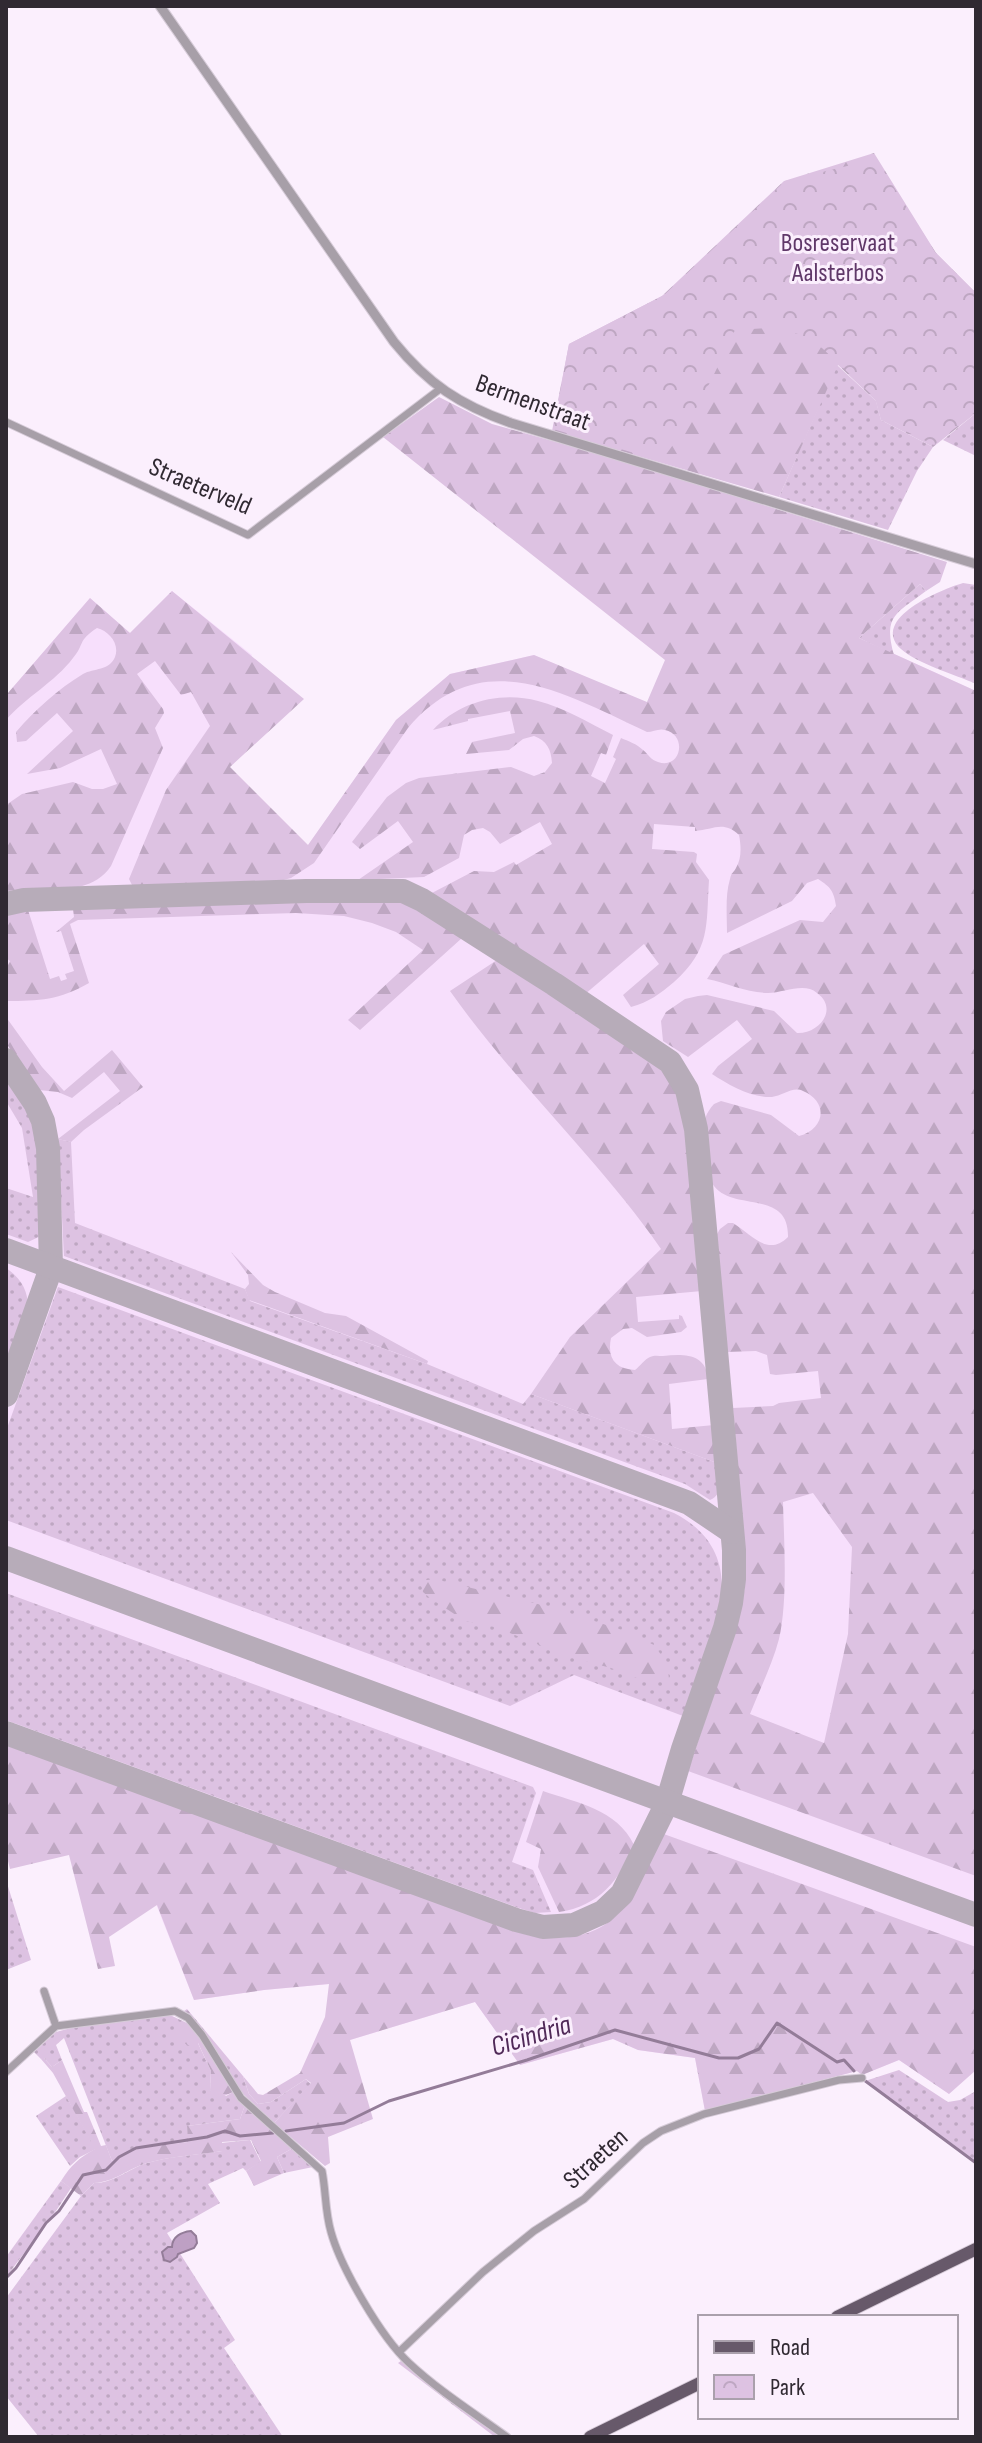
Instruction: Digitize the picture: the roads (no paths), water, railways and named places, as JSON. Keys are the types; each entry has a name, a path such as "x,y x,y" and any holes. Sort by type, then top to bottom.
{"main road":[{"path":"841,2315 976,2249"},
{"path":"590,2437 698,2384"}],"street":[{"name":"Bermenstraat","path":"160,6 394,342 417,369 440,389 464,404 511,423 976,564"},
{"name":"Straeterveld","path":"6,422 248,535 440,389"},
{"path":"44,1991 56,2026"},
{"path":"6,2072 56,2026 164,2011 175,2011 188,2018 208,2043 241,2098 322,2171 327,2214 340,2258 360,2295 399,2352 428,2380 507,2437"},
{"name":"Straeten","path":"399,2352 483,2272 534,2231 584,2199 643,2143 661,2131 704,2114 839,2080 862,2078"}],"waterway":[{"name":"Cicindria","path":"286,2131 344,2123 389,2101 615,2030 719,2058 738,2058 759,2049 777,2023 837,2062 844,2060 854,2071"},
{"path":"864,2080 976,2163"},
{"name":"Cicindria","path":"6,2278 83,2175 106,2170 119,2157 136,2148 207,2137 225,2131 240,2136 273,2133"}],"park label":[{"name":"Bosreservaat Aalsterbos","path":"838,258"}]}
